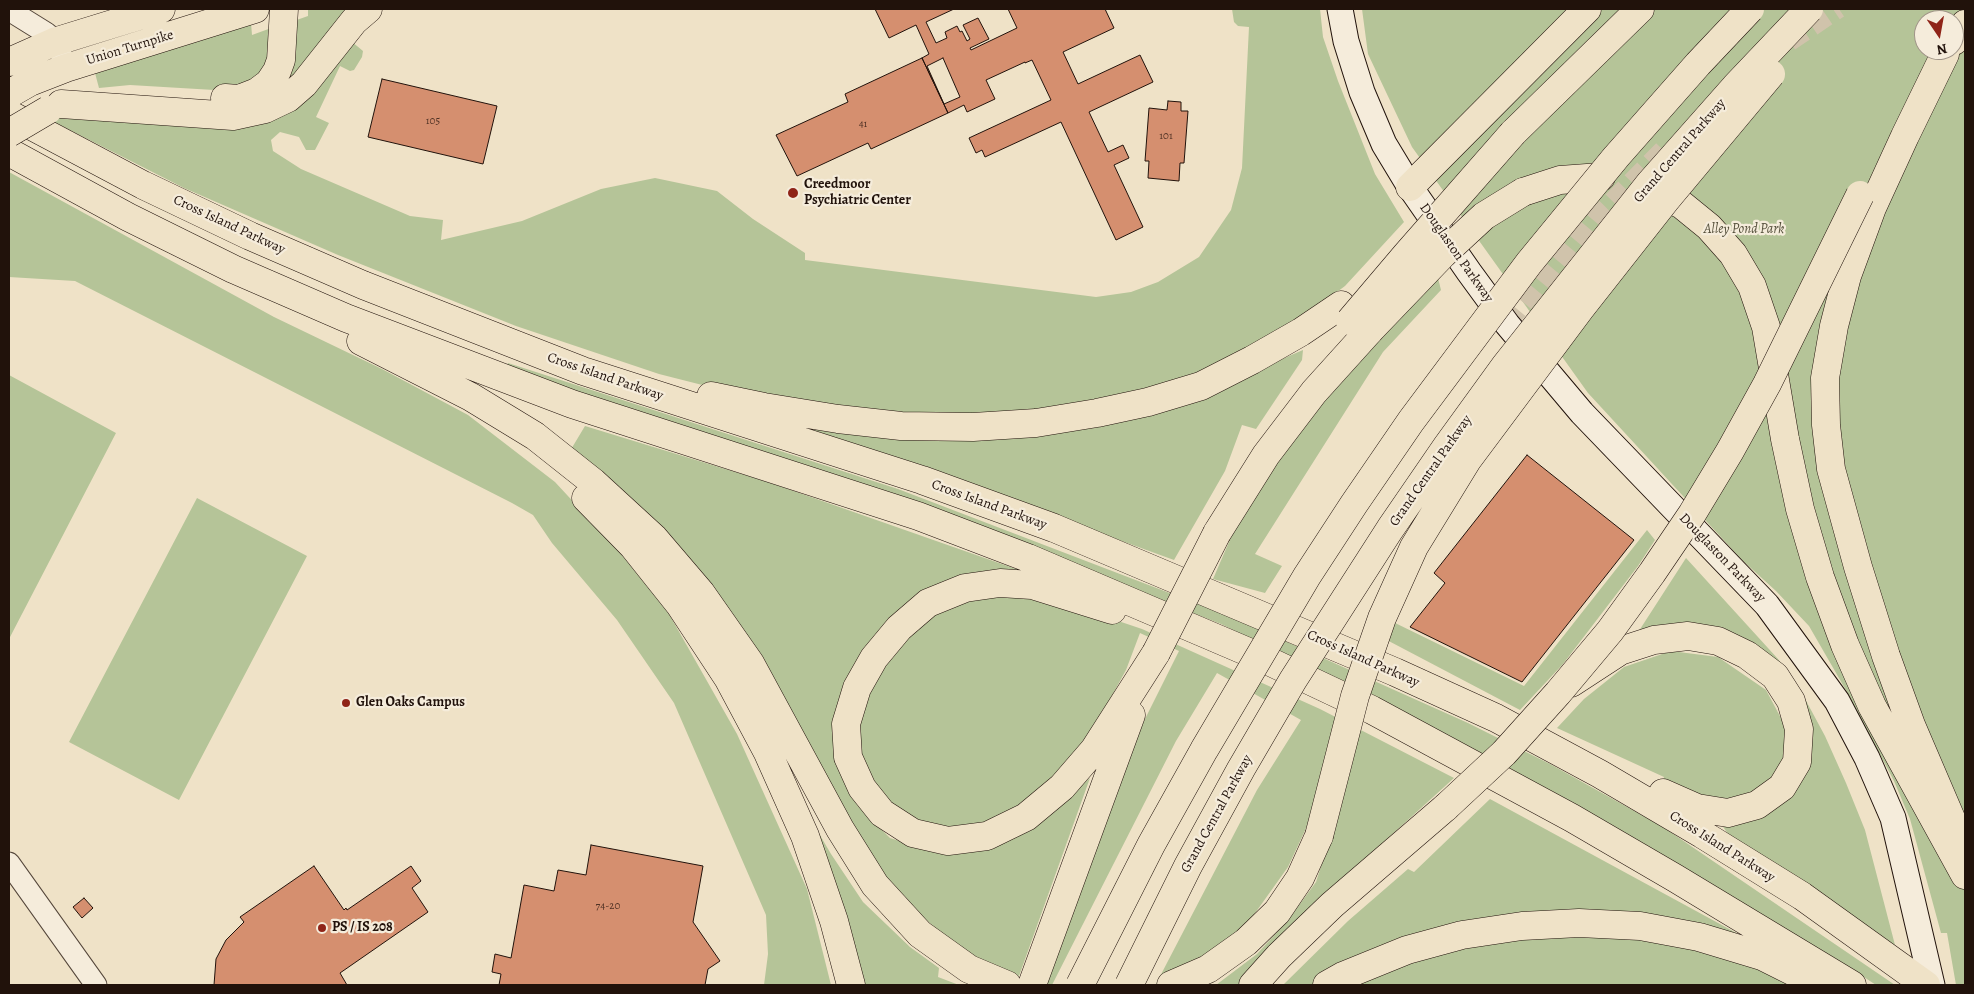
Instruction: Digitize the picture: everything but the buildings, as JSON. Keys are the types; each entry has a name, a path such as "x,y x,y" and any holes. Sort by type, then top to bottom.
{"main road":[{"name":"Union Turnpike","path":"13,60 54,42 161,9"},
{"path":"9,133 54,107 124,94 239,99 257,92 269,83 277,71 281,60 284,9"},
{"path":"54,107 232,116 265,109 288,98 304,84 354,21 368,9"},
{"name":"Douglaston Parkway","path":"1340,9 1346,41 1362,92 1384,144 1410,187 1469,272 1507,324 1582,413 1767,605 1837,701 1867,758 1892,818 1929,981"},
{"path":"1410,187 1587,9"},
{"path":"1032,985 1047,945 1105,753 1217,533 1256,461 1288,410 1354,319 1406,255 1513,133 1640,9"},
{"path":"1080,985 1151,845 1204,750 1307,576 1354,504 1411,421 1529,263 1622,150 1698,64 1750,9"},
{"name":"Grand Central Parkway","path":"1129,985 1188,866 1293,680 1385,537 1442,453 1505,366 1650,183 1735,87 1809,9"},
{"path":"1171,985 1208,969 1246,942 1276,912 1300,878 1319,836 1355,696 1382,618 1414,547 1468,459 1580,308 1665,202 1826,9"},
{"name":"Union Turnpike","path":"19,88 66,68 251,10"},
{"path":"1253,985 1279,956 1332,905 1446,807 1504,753 1610,631 1657,566 1711,483 1767,384 1860,194 1904,116 1941,60"},
{"path":"1943,60 1884,181 1847,276 1834,326 1825,378 1826,425 1831,469 1858,567 1886,656 1911,725 1965,851"},
{"name":"Cross Island Parkway","path":"9,114 143,185 250,236 363,285 583,371 922,480 1054,528 1318,639 1496,718 1600,774 1702,834 1802,896 1929,981"},
{"path":"9,152 253,286 471,397 534,436 594,482 654,538 701,593 750,663 840,829 875,885 920,934 970,969 1007,985"},
{"path":"476,330 600,368 672,387 764,407 838,419 902,426 973,427 1036,423 1148,402 1201,386 1301,332 1354,319 1443,254 1484,216 1523,192 1560,180 1602,177 1644,186 1682,205 1709,227 1733,254 1752,286 1766,327 1792,474 1820,577 1845,645 1872,706 1965,875"},
{"path":"128,217 234,269 346,318 572,404 918,516 1028,558 1260,657 1372,710 1556,809 1676,878 1852,985"},
{"path":"371,346 467,401 525,445 581,494 626,539 680,605 728,678 768,754 805,836 834,921 851,985"},
{"path":"1105,753 1026,817 987,836 948,841 913,833 882,813 862,788 848,757 846,724 857,688 874,658 899,628 928,603 965,588 1000,583 1032,585 1260,657"},
{"path":"1496,718 1698,808 1728,813 1757,805 1782,787 1797,762 1799,729 1791,701 1775,676 1747,655 1718,640 1688,636 1654,640 1620,650 1558,693"},
{"path":"1327,985 1343,976 1407,950 1462,935 1522,926 1579,922 1640,926 1699,937 1762,956 1820,985"}],"street":[{"path":"9,10 40,28 54,42 66,68"},
{"path":"9,863 96,985"}],"green space":[{"path":"308,9 358,9 292,81 256,98 291,22 308,16"},
{"path":"1232,9 1320,9 1323,37 1338,81 1375,174 1404,222 1345,286 1282,333 1179,386 1071,412 918,421 781,405 659,374 516,326 338,255 184,188 50,120 58,115 240,124 351,41 363,51 362,57 354,70 350,71 340,66 316,117 329,123 315,150 306,150 299,137 280,132 271,140 273,151 301,169 410,216 443,220 441,240 522,221 601,189 655,178 717,191 753,219 805,253 805,260 1096,297 1131,292 1158,282 1199,257 1231,210 1242,168 1249,27 1238,26 1234,22"},
{"name":"Alley Pond Park","path":"1362,9 1965,9 1965,985 1956,985 1947,933 1941,933 1910,819 1894,781 1847,692 1809,626 1776,591 1742,560 1588,393 1412,147 1368,54"},
{"path":"251,23 252,35 274,27 267,69 252,82 231,91 130,85 99,88 95,73"},
{"path":"9,172 274,317 382,369 468,415 555,482 618,550 669,614 737,734 807,889 831,985 764,985 768,954 766,915 674,703 617,620 552,543 533,515 75,281 9,277"},
{"path":"1438,278 1441,290 1383,352 1255,554 1282,566 1265,593 1213,579 1251,491 1300,423"},
{"path":"1303,350 1302,360 1256,429 1242,425 1225,471 1174,560 874,451 776,420 1019,437 1094,428 1189,399"},
{"path":"508,363 898,489 1227,615 1468,723 1550,764 1663,827 1895,985 1876,985 1838,960 1646,848 1415,720 1221,624 896,496 539,379 507,365"},
{"path":"9,375 116,433 9,639"},
{"path":"585,426 771,483 1036,576 890,621 840,759 857,805 890,838 940,854 994,848 1042,820 1090,778 1019,976 1007,977 963,953 892,889 570,451"},
{"path":"197,498 307,556 179,800 69,742"},
{"path":"1647,530 1655,540 1638,566 1563,664 1520,710 1383,638 1389,620 1524,686"},
{"path":"1686,558 1778,659 1804,697 1825,736 1865,830 1895,945 1728,834 1717,818 1740,820 1810,747 1744,643 1635,637"},
{"path":"993,591 1047,597 1142,629 1320,709 1454,778 1353,870 1241,985 1216,985 1257,954 1289,919 1316,882 1333,829 1308,824 1288,867 1248,923 1200,962 1156,984 1257,790 1301,720 1217,673 1176,741 1052,985 1043,985 1099,828 1144,721 1179,651 1140,633 1126,670 1082,750 1040,799 993,826 933,831 884,808 857,758 861,709 886,656 935,612"},
{"path":"1671,651 1718,657 1766,690 1789,733 1782,776 1752,802 1718,807 1662,785 1664,777 1557,728 1584,699 1624,667"},
{"path":"789,782 831,854 863,902 910,947 939,968 938,977 959,985 857,985"},
{"path":"1490,799 1777,955 1500,923 1316,985 1283,985 1348,921 1408,869 1414,872"},
{"path":"1638,933 1746,960 1803,985 1353,985 1437,949 1509,936"}],"tunnel":[{"path":"1790,42 1839,9"},
{"path":"1507,324 1597,216 1665,147"}],"place":[{"name":"Creedmoor Psychiatric Center","path":"793,193"},
{"name":"Glen Oaks Campus","path":"346,703"},
{"name":"PS / IS 208","path":"322,928"}]}
